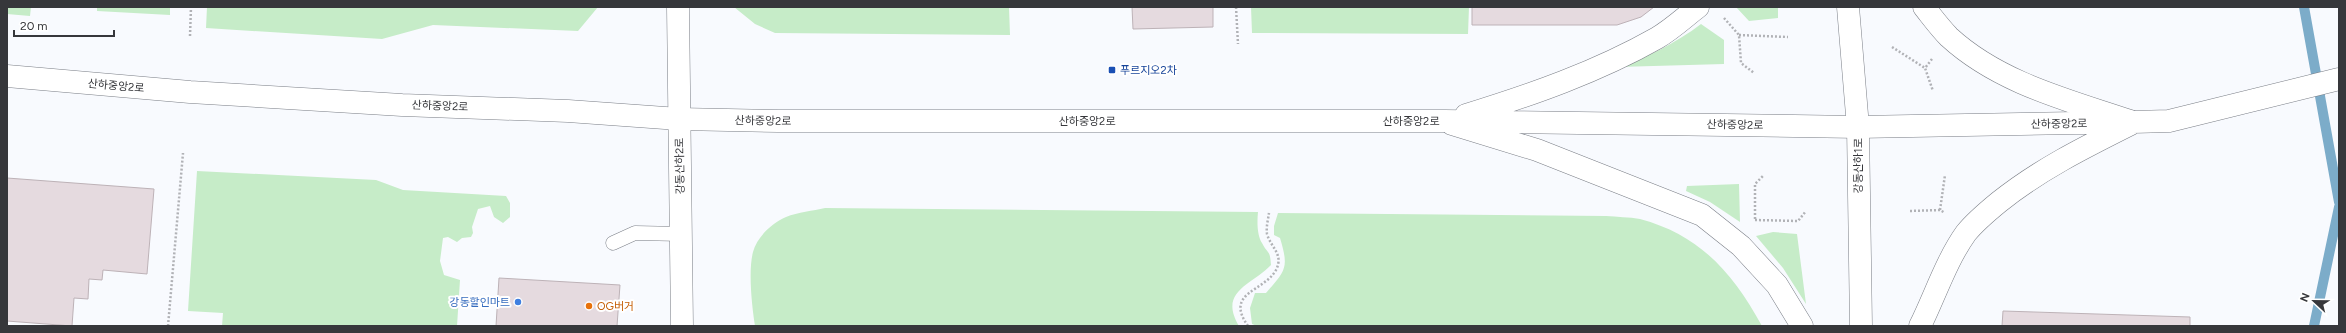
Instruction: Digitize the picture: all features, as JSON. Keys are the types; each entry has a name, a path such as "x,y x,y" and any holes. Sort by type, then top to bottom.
{"main road":[{"name":"강동산하2로","path":"678,7 682,326"},
{"path":"1446,121 1512,101 1575,77 1658,38 1698,7"},
{"name":"강동산하1로","path":"1848,7 1858,127 1861,326"},
{"path":"1924,7 1949,37 1971,54 1999,72 2037,90 2134,122"},
{"name":"산하중앙2로","path":"7,76 190,92 402,105 568,111 679,119 778,121 1446,121 1858,127 2169,121 2339,78"},
{"path":"1446,121 1537,150 1702,215 1741,246 1777,284 1802,326"},
{"path":"1920,326 1948,265 1966,233 1987,212 2022,184 2064,157 2134,122"}],"lane":[{"path":"613,243 635,233 682,234"}],"path":[{"path":"190,36 191,7"},
{"path":"1236,7 1238,44"},
{"path":"1719,13 1739,36 1741,62 1754,73"},
{"path":"1739,36 1788,37"},
{"path":"1892,47 1925,68 1933,91"},
{"path":"1925,68 1934,57"},
{"path":"168,326 183,153"},
{"path":"1940,210 1945,175"},
{"path":"1763,176 1755,184 1755,220 1798,221 1806,211"},
{"path":"1910,211 1940,210 1950,216"},
{"path":"1248,326 1242,316 1240,305 1246,295 1271,277 1279,261 1278,251 1270,243 1267,233 1269,213"}],"green space":[{"path":"7,7 31,7 30,16 7,14"},
{"path":"97,7 170,7 170,15 97,11"},
{"path":"207,7 598,7 578,31 433,25 382,39 206,28"},
{"path":"734,7 1009,7 1010,35 775,33 755,24"},
{"path":"1251,7 1469,7 1468,34 1252,33"},
{"path":"1736,7 1778,7 1778,18 1749,21"},
{"path":"1701,24 1724,40 1724,64 1618,67 1661,49"},
{"path":"197,171 376,180 403,190 506,196 510,203 510,217 503,223 494,217 490,206 478,209 472,227 473,233 471,237 462,238 457,242 448,237 443,238 440,261 444,275 460,280 457,326 222,326 223,313 188,311"},
{"path":"1739,184 1740,222 1710,202 1686,191 1687,186"},
{"path":"825,208 1258,212 1258,232 1260,240 1269,254 1271,265 1240,290 1235,297 1232,305 1239,326 755,326 751,269 755,246 770,227 786,217"},
{"path":"1278,213 1606,216 1640,219 1661,226 1680,235 1713,259 1739,289 1762,326 1257,326 1252,324 1250,308 1255,293 1266,293 1282,273 1285,263 1280,238 1274,235 1274,226"},
{"path":"1773,232 1797,234 1806,304 1783,268 1756,236"}],"building":[{"path":"1132,7 1213,7 1213,27 1133,29"},
{"path":"1472,7 1654,7 1641,17 1617,25 1472,25"},
{"path":"7,178 154,189 147,274 103,270 102,280 89,279 88,299 74,298 72,326 7,321"},
{"path":"499,278 620,285 617,326 496,326"},
{"path":"2003,311 2190,317 2190,326 2002,326"}],"waterway":[{"path":"2304,7 2339,202"},
{"path":"2314,326 2339,207"}],"place":[{"name":"푸르지오2차","path":"1112,70"},
{"name":"강동할인마트","path":"518,302"},
{"name":"OG버거","path":"589,306"}]}
